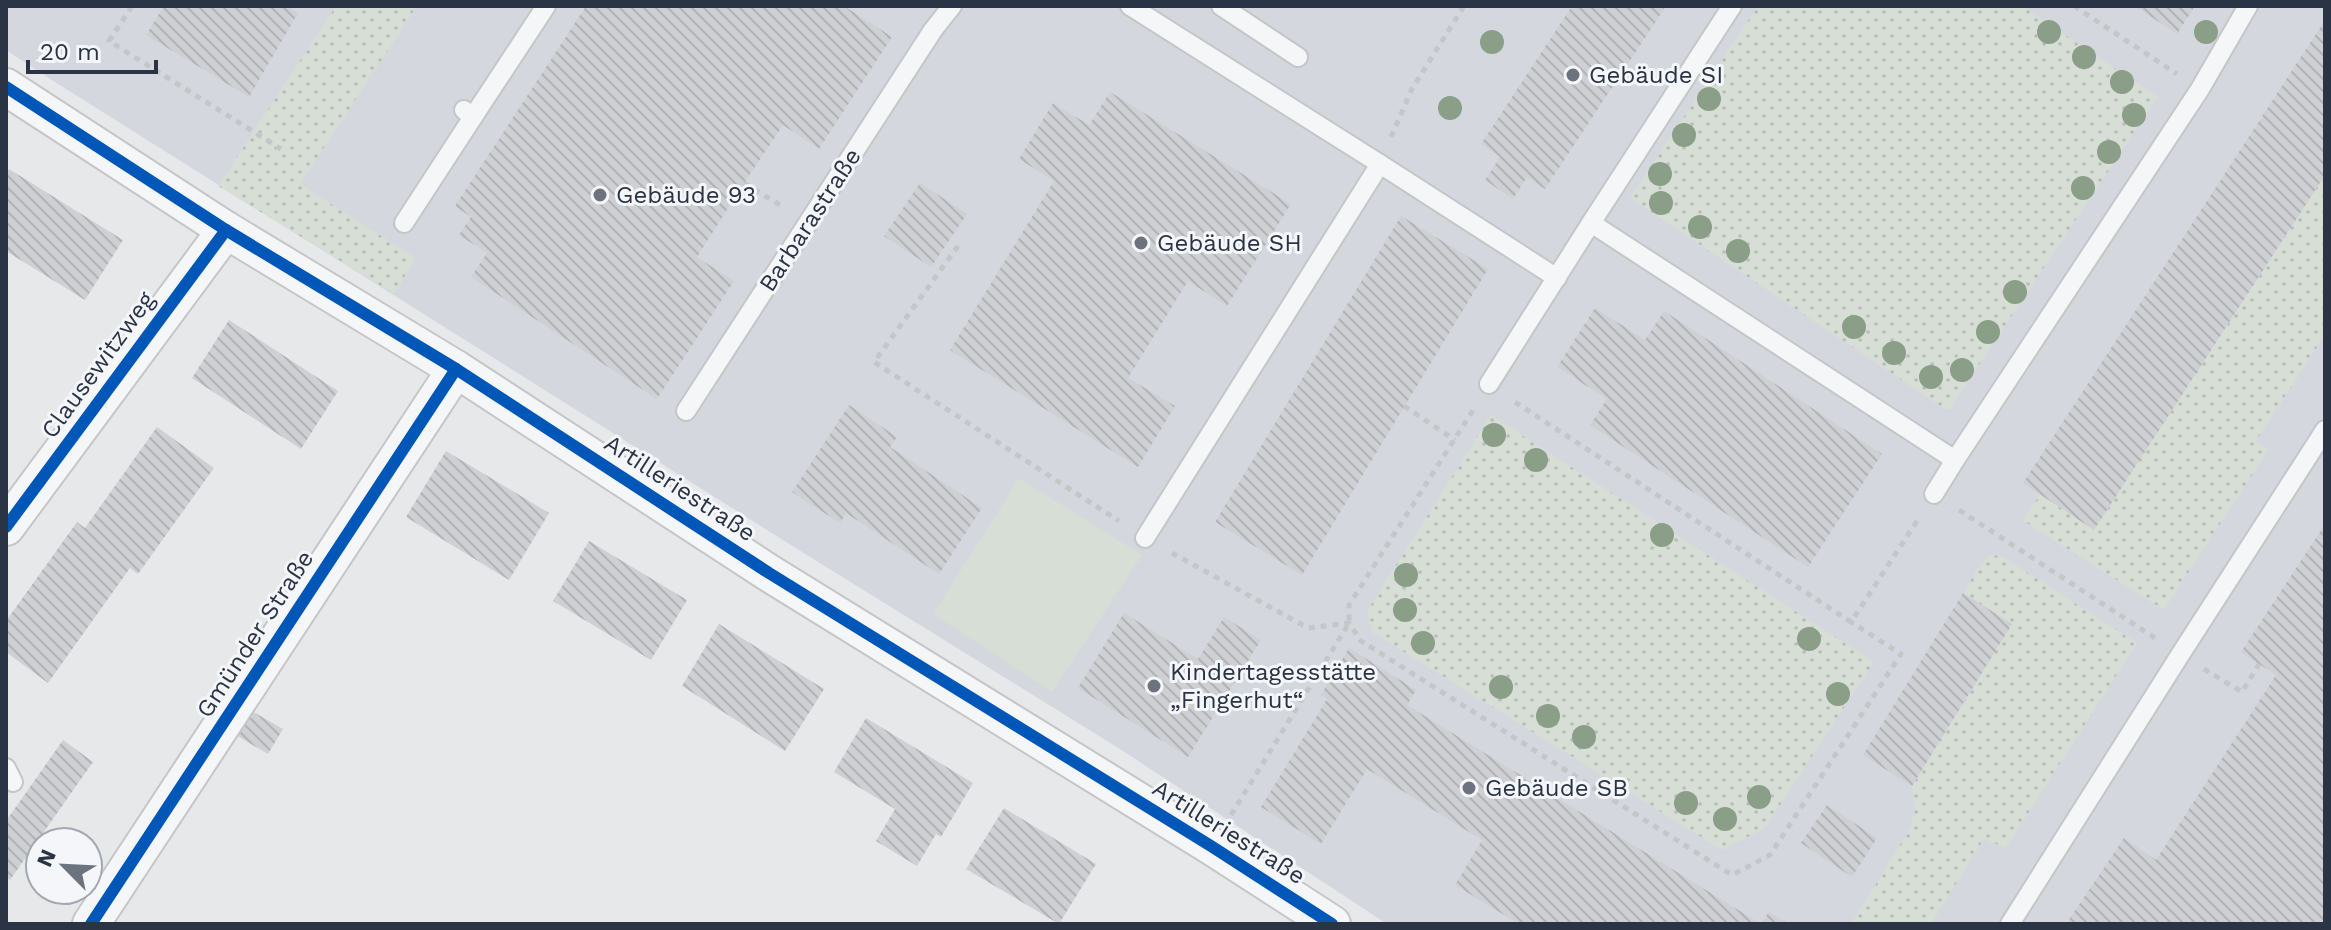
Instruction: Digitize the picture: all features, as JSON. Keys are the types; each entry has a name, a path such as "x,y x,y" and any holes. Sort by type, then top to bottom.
{"street":[{"name":"Artilleriestraße","path":"6,87 226,230 456,369 769,573 1332,924"},
{"name":"Clausewitzweg","path":"6,527 226,230"},
{"name":"Gmünder Straße","path":"91,924 456,369"}],"lane":[{"path":"404,223 469,114 546,6"},
{"name":"Barbarastraße","path":"686,411 933,30 952,6"},
{"path":"1130,6 1557,278"},
{"path":"1221,6 1298,57"},
{"path":"1489,384 1732,6"},
{"path":"1934,494 2200,89 2248,6"},
{"path":"1145,538 1380,164"},
{"path":"1591,223 1955,460"},
{"path":"2010,924 2325,430"}],"path":[{"path":"132,6 109,41 281,149"},
{"path":"1380,164 1412,89 1464,6"},
{"path":"2074,6 2200,89"},
{"path":"744,183 808,222"},
{"path":"958,246 874,362 1145,538 1308,628 1349,623"},
{"path":"1211,846 1349,623 1349,605 1489,384 1901,654 1770,855 1732,875 1361,641 1349,623"},
{"path":"1404,406 1455,440"},
{"path":"1851,622 1934,494 2180,655 2242,692 2259,664"}],"shaded area":[{"path":"6,6 2325,6 2325,924 1387,924 1120,749 6,50"},
{"path":"336,6 417,6 300,184 416,258 394,294 218,186"},
{"path":"1758,6 2022,6 2158,97 1948,411 1630,198"},
{"path":"2325,175 2325,335 2256,441 2269,449 2164,610 2022,520 2040,495 2094,529"},
{"path":"1491,415 1874,662 1765,828 1722,850 1372,632 1367,611"},
{"path":"1019,478 1142,555 1052,692 933,614"},
{"path":"1991,554 2005,558 2137,643 2006,848 1984,839 1931,924 1851,924 1910,829 1915,809 1912,786 2012,624 1963,593 1979,566"}],"building":[{"path":"164,6 286,6 298,13 249,97 146,35"},
{"name":"Gebäude 93","path":"586,6 844,6 892,37 819,149 783,125 744,183 697,257 734,281 657,399 471,277 487,253 459,235 471,217 455,206"},
{"name":"Gebäude SI","path":"1572,6 1666,6 1545,189 1527,177 1513,199 1485,180 1500,157 1481,144"},
{"path":"2135,6 2195,6 2177,34"},
{"path":"2325,20 2325,175 2094,530 2023,483"},
{"name":"Gebäude SH","path":"1110,92 1291,204 1227,306 1188,281 1128,378 1175,406 1138,467 950,350 1054,181 1019,159 1053,103 1089,125"},
{"path":"9,169 123,240 85,300 6,251 6,174"},
{"path":"920,183 967,214 931,267 884,236"},
{"path":"1401,216 1488,269 1302,575 1215,522"},
{"path":"1595,308 1645,340 1664,311 1882,454 1808,567 1590,425 1607,399 1557,367"},
{"path":"229,320 338,391 301,449 192,378"},
{"path":"849,405 897,437 890,447 982,508 939,574 846,513 840,523 792,492"},
{"path":"157,427 214,468 138,574 130,568 48,683 6,652 6,621 77,522 85,528"},
{"path":"446,451 549,513 509,580 406,517"},
{"path":"2325,524 2324,924 2066,924 2124,838 2156,860 2276,675 2241,652"},
{"path":"589,541 687,600 651,660 553,601"},
{"path":"1963,593 2012,624 1912,786 1863,755"},
{"path":"1124,613 1198,659 1224,617 1261,640 1188,757 1078,688"},
{"path":"719,624 824,689 785,751 682,686"},
{"name":"Gebäude SB","path":"1349,648 1416,690 1407,705 1761,924 1519,924 1455,885 1482,840 1367,769 1321,844 1261,807 1327,699 1321,695"},
{"path":"250,710 283,729 268,754 236,735"},
{"path":"866,718 973,783 941,837 936,834 917,866 876,841 895,809 834,772"},
{"path":"63,740 93,762 48,826 24,826 24,860 10,880 6,877 6,821"},
{"path":"1827,805 1877,838 1852,877 1801,843"},
{"path":"1004,808 1096,864 1059,924 966,869"},
{"path":"1769,912 1789,924 1761,924"}],"cycle path":[{"path":"6,87 226,230 456,369 769,573 1332,924"},
{"path":"6,527 226,230"},
{"path":"91,924 456,369"}],"place":[{"name":"Gebäude SI","path":"1573,75"},
{"name":"Gebäude 93","path":"600,195"},
{"name":"Gebäude SH","path":"1141,243"},
{"name":"Kindertagesstätte „Fingerhut“","path":"1154,686"},
{"name":"Gebäude SB","path":"1469,788"}]}
